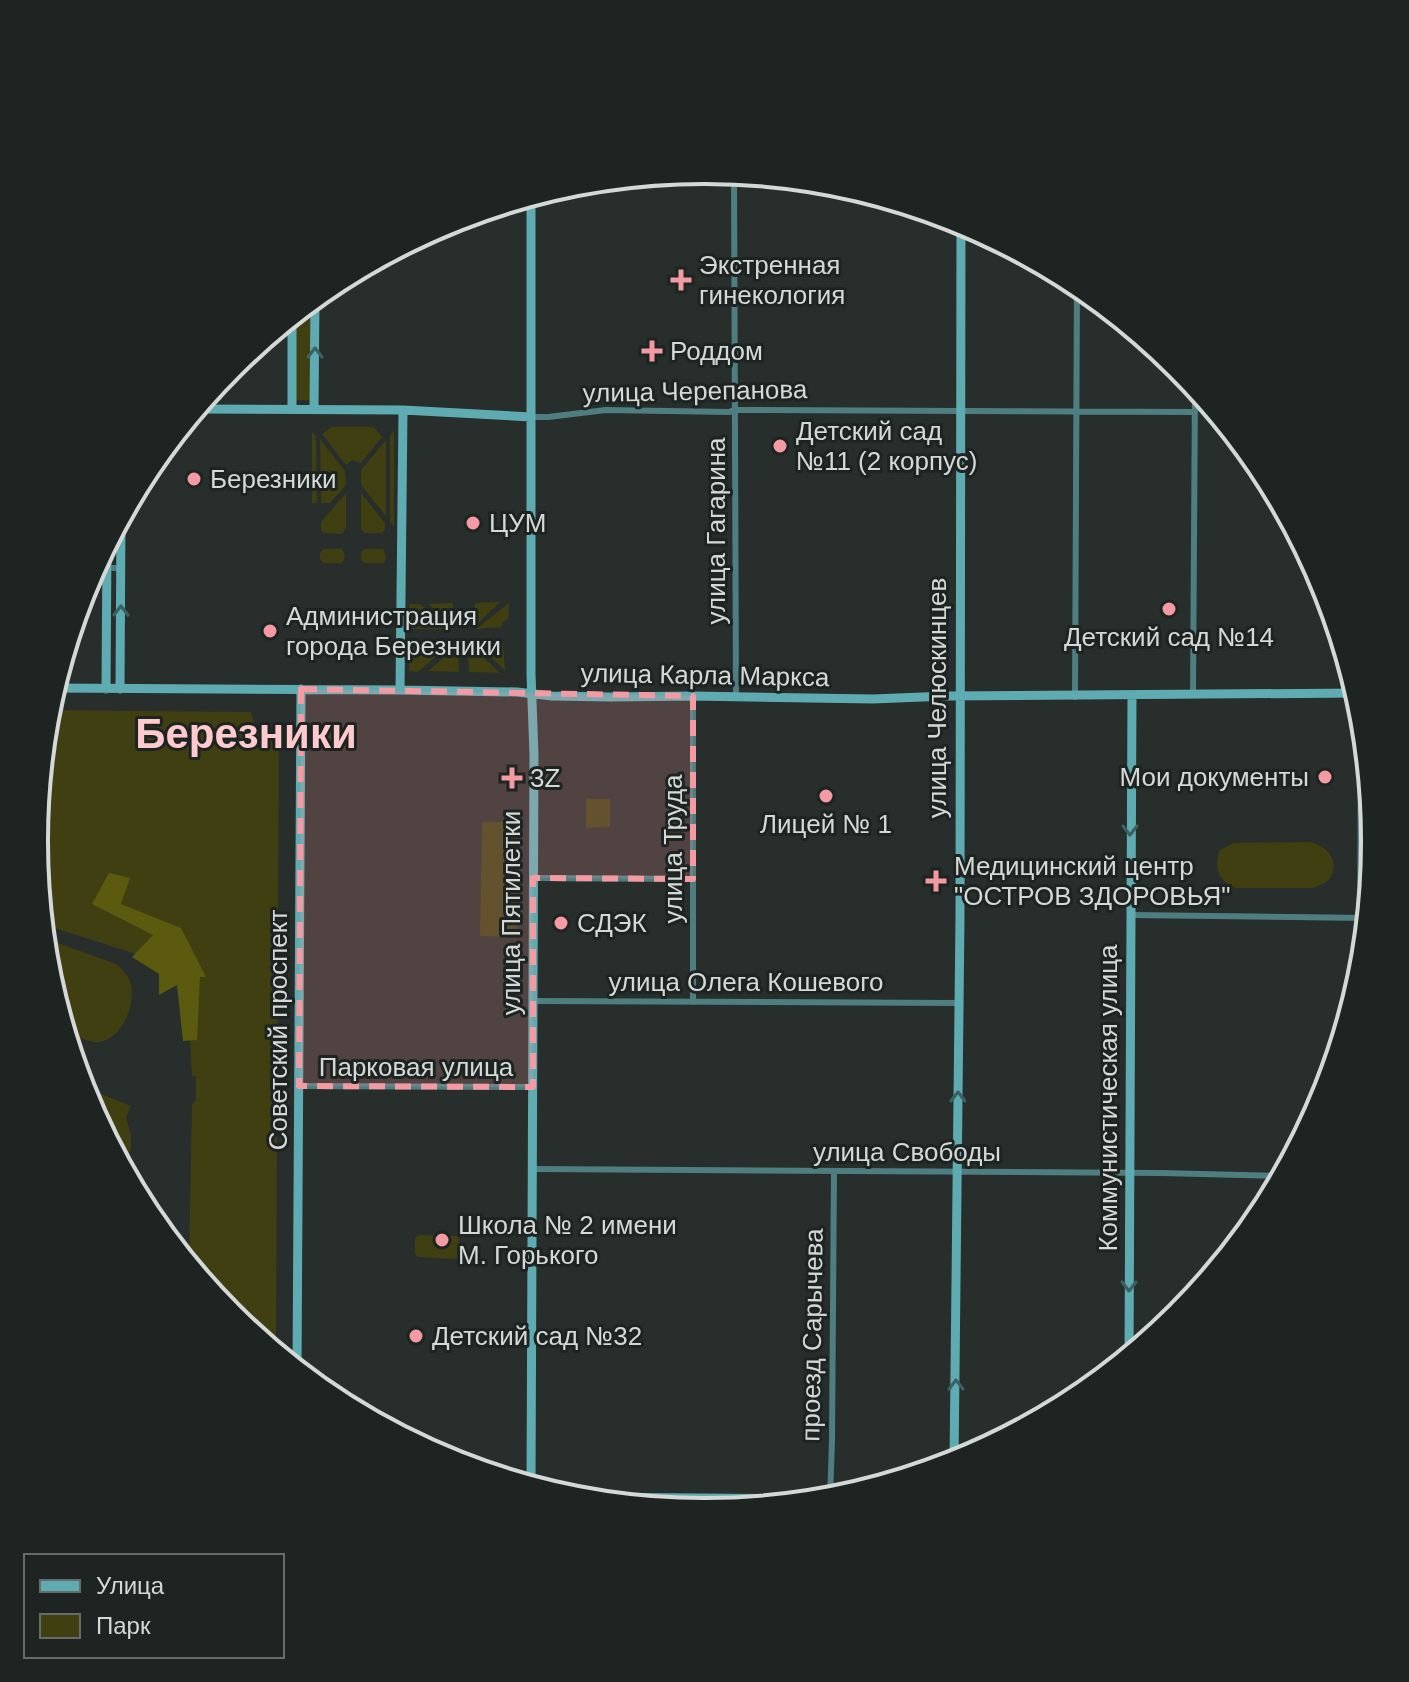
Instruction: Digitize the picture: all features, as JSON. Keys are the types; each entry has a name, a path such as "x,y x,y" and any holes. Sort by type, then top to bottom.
{"main road":[{"name":"улица Пятилетки","path":"531,208 531,1474"},
{"name":"улица Челюскинцев","path":"954,1449 961,236"},
{"path":"314,409 315,313"},
{"path":"292,331 292,409"},
{"name":"улица Черепанова","path":"210,409 403,410 531,417"},
{"path":"400,690 403,410"},
{"path":"120,689 121,542"},
{"path":"106,573 106,689"},
{"name":"улица Карла Маркса","path":"66,688 400,690 611,697 873,699 1344,693"},
{"name":"Советский проспект","path":"297,1356 301,689"},
{"name":"Коммунистическая улица","path":"1129,1342 1132,696"}],"street":[{"name":"улица Гагарина","path":"734,185 736,697"},
{"path":"1075,697 1077,301"},
{"path":"1193,695 1195,405"},
{"name":"улица Черепанова","path":"531,417 606,410 1195,412"},
{"path":"108,568 121,568"},
{"name":"улица Труда","path":"693,696 693,1002"},
{"path":"1360,800 1361,821"},
{"path":"533,878 693,879"},
{"path":"1130,915 1356,918"},
{"name":"улица Олега Кошевого","path":"533,1001 958,1003"},
{"name":"Парковая улица","path":"299,1086 533,1087"},
{"name":"улица Свободы","path":"532,1169 1269,1176"},
{"name":"проезд Сарычева","path":"831,1485 834,1171"}],"highlighted area":[{"path":"301,689 693,696 693,879 533,878 533,1087 299,1086"}],"green space":[{"path":"312,315 312,400 294,400 295,328"},
{"path":"331,427 374,427 382,437 361,463 352,460 346,465 322,434"},
{"path":"394,431 394,526 390,522 390,435"},
{"path":"312,432 316,436 317,503 312,503"},
{"path":"320,439 345,471 346,485 330,503 321,503"},
{"path":"386,440 386,516 361,485 361,470"},
{"path":"346,493 346,527 342,534 323,533 321,522"},
{"path":"361,493 385,523 382,533 364,533 361,529"},
{"path":"323,549 342,549 345,556 342,563 323,563 320,553"},
{"path":"364,549 383,549 386,556 384,563 364,563 361,553"},
{"path":"500,602 477,624 474,621 475,603"},
{"path":"452,603 458,621 455,625 428,604"},
{"path":"509,603 508,619 502,627 476,629"},
{"path":"409,604 420,604 450,629 409,629"},
{"path":"410,643 451,643 418,672 409,671"},
{"path":"477,643 503,643 505,671"},
{"path":"473,647 500,673 469,672 468,650"},
{"path":"455,648 458,650 459,672 428,671"},
{"path":"62,710 251,712 260,731 279,739 276,1336 240,1305 189,1247 192,1104 196,1100 196,1076 192,1076 186,970 54,928 49,884 49,798"},
{"path":"586,799 610,799 610,827 586,828"},
{"path":"482,822 518,822 517,937 480,936"},
{"path":"1308,842 1326,850 1334,864 1330,878 1312,888 1236,888 1221,878 1217,868 1220,850 1234,843"},
{"path":"57,943 116,964 131,984 129,1012 119,1030 104,1041 78,1037 70,1011"},
{"path":"98,1093 131,1106 126,1118 131,1149 129,1155"},
{"path":"419,1235 457,1236 459,1256 456,1259 418,1257 415,1254 415,1238"}],"shaded area":[{"path":"109,873 130,878 121,904 181,928 206,977 200,977 197,1040 183,1041 177,985 159,995 159,974 132,957 153,935 92,904"}],"place":[{"name":"Экстренная гинекология","path":"681,280"},
{"name":"Роддом","path":"652,351"},
{"name":"Детский сад №11 (2 корпус)","path":"780,446"},
{"name":"Березники","path":"194,479"},
{"name":"ЦУМ","path":"473,523"},
{"name":"Детский сад №14","path":"1169,609"},
{"name":"Администрация города Березники","path":"270,631"},
{"name":"Мои документы","path":"1325,777"},
{"name":"3Z","path":"512,778"},
{"name":"Лицей № 1","path":"826,796"},
{"name":"Медицинский центр \"ОСТРОВ ЗДОРОВЬЯ\"","path":"936,881"},
{"name":"СДЭК","path":"561,923"},
{"name":"Школа № 2 имени М. Горького","path":"442,1240"},
{"name":"Детский сад №32","path":"416,1336"}],"district":[{"name":"Березники","path":"246,733"}]}
